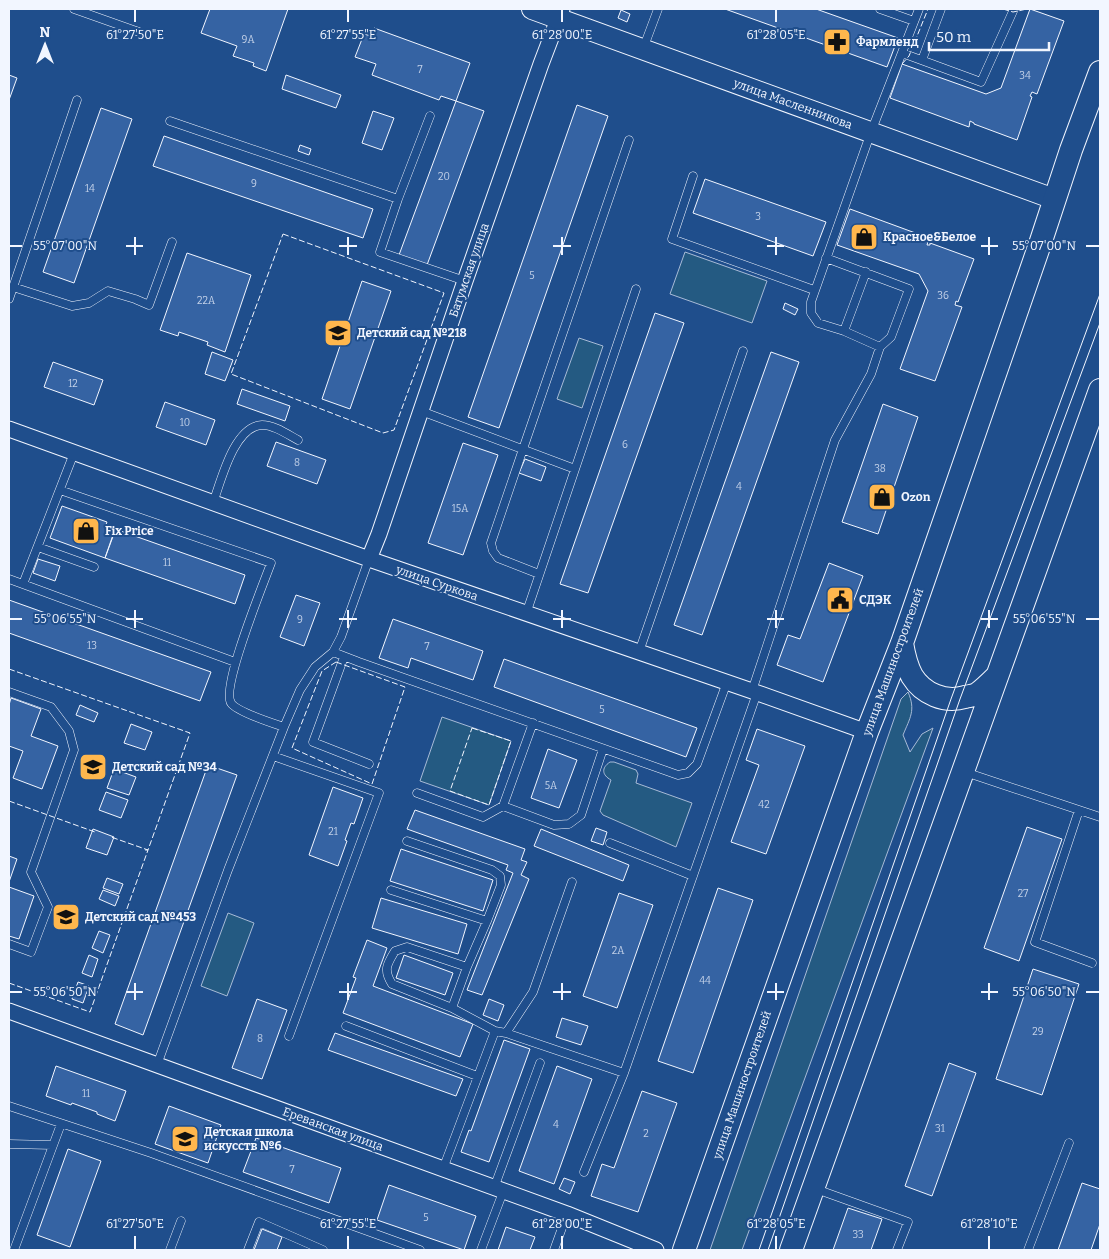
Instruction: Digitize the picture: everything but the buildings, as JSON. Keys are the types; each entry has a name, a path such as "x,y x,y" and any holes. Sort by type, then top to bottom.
{"main road":[{"name":"улица Машиностроителей","path":"684,1250 867,732 902,643 1054,199 1100,72"},
{"path":"791,1250 1099,397"},
{"path":"902,643 905,661 913,677 924,690 937,696 951,700 976,694 997,676"}],"street":[{"name":"улица Масленникова","path":"532,9 561,14 643,49 1054,199"},
{"name":"Батумская улица","path":"368,559 379,534 541,64 561,14"},
{"name":"улица Суркова","path":"9,429 368,559 867,732"},
{"name":"Ереванская улица","path":"9,1011 567,1214 656,1250"}],"lane":[{"path":"74,9 139,32"},
{"path":"643,49 658,9"},
{"path":"880,9 914,21"},
{"path":"880,346 818,323 811,313 811,302 871,132 919,9"},
{"path":"922,60 942,9"},
{"path":"902,53 981,82 1014,9"},
{"path":"9,299 77,100"},
{"path":"430,116 380,252 465,281"},
{"path":"170,121 398,199"},
{"path":"539,574 498,558 493,551 492,543 522,449 630,140"},
{"path":"693,176 672,239 814,290"},
{"path":"12,287 72,306 89,303 108,291 150,305 172,242"},
{"path":"584,1172 624,1073 693,876 755,692 835,440 871,374 880,346 891,337 909,288 826,258"},
{"path":"844,332 866,272"},
{"path":"526,614 636,289"},
{"path":"639,652 743,351"},
{"path":"421,412 575,469"},
{"path":"213,503 234,446 252,426 270,426 298,440"},
{"path":"23,584 74,453"},
{"path":"60,490 270,563 235,662 229,693 231,702 238,709 284,727"},
{"path":"38,547 94,567"},
{"path":"158,1065 225,879 284,727 300,690 315,667 332,652 342,638 368,559"},
{"path":"9,579 235,662"},
{"path":"332,652 678,775 688,773 697,764 727,682"},
{"path":"344,656 314,742 369,764"},
{"path":"9,692 51,707 69,731 74,750 31,872 48,907 31,952 9,944"},
{"path":"417,793 483,816 502,806 533,723"},
{"path":"502,806 554,825 569,824 581,815 604,749"},
{"path":"273,756 379,793 289,1036"},
{"path":"964,771 1100,817"},
{"path":"1079,810 1035,942 1092,963"},
{"path":"407,841 492,870 500,876 502,885 467,967 452,1008"},
{"path":"610,843 693,876"},
{"path":"506,1033 534,992 572,882"},
{"path":"391,890 487,922"},
{"path":"467,967 407,947 395,951 388,963 387,976 392,984 452,1008 494,1031 506,1033 624,1073"},
{"path":"346,1026 477,1076"},
{"path":"442,1169 494,1031"},
{"path":"481,1250 540,1063"},
{"path":"9,1106 160,1156 417,1250"},
{"path":"14,1250 61,1124"},
{"path":"9,1144 52,1145"},
{"path":"1028,1250 1069,1144"},
{"path":"814,1188 908,1222 897,1250"},
{"path":"554,1250 567,1214"},
{"path":"170,1250 181,1220"},
{"path":"248,1250 259,1222 323,1250"}],"shaded area":[{"path":"685,252 767,281 752,323 670,294"},
{"path":"579,338 603,346 582,408 557,399"},
{"path":"908,692 912,709 903,735 910,752 922,734 933,728 742,1250 710,1250 901,699"},
{"path":"442,717 511,741 489,805 420,781"},
{"path":"610,762 636,770 638,774 636,783 692,803 676,847 603,815 600,811 611,780 604,774 604,769"},
{"path":"228,913 254,923 227,996 201,986"}],"tram line":[{"path":"759,1250 951,699 1100,294"},
{"path":"768,1250 960,699 1100,323"}],"fence":[{"path":"902,64 909,56 928,9"},
{"path":"1003,9 1013,12 1027,9"},
{"path":"283,234 444,293 394,430 383,433 231,374 283,234"},
{"path":"336,662 405,687 372,784 292,748 322,671 336,662"},
{"path":"9,669 190,733 148,850 111,837"},
{"path":"472,728 511,741 489,805 450,791 472,728"},
{"path":"9,801 95,832"},
{"path":"9,983 90,1012 148,850 145,850"}],"place":[{"name":"Фармленд","path":"837,42"},
{"name":"Красное&Белое","path":"864,237"},
{"name":"Детский сад №218","path":"338,333"},
{"name":"Ozon","path":"882,497"},
{"name":"Fix Price","path":"86,531"},
{"name":"СДЭК","path":"840,600"},
{"name":"Детский сад №34","path":"93,767"},
{"name":"Детский сад №453","path":"66,917"},
{"name":"Детская школа искусств №6","path":"185,1139"}]}
